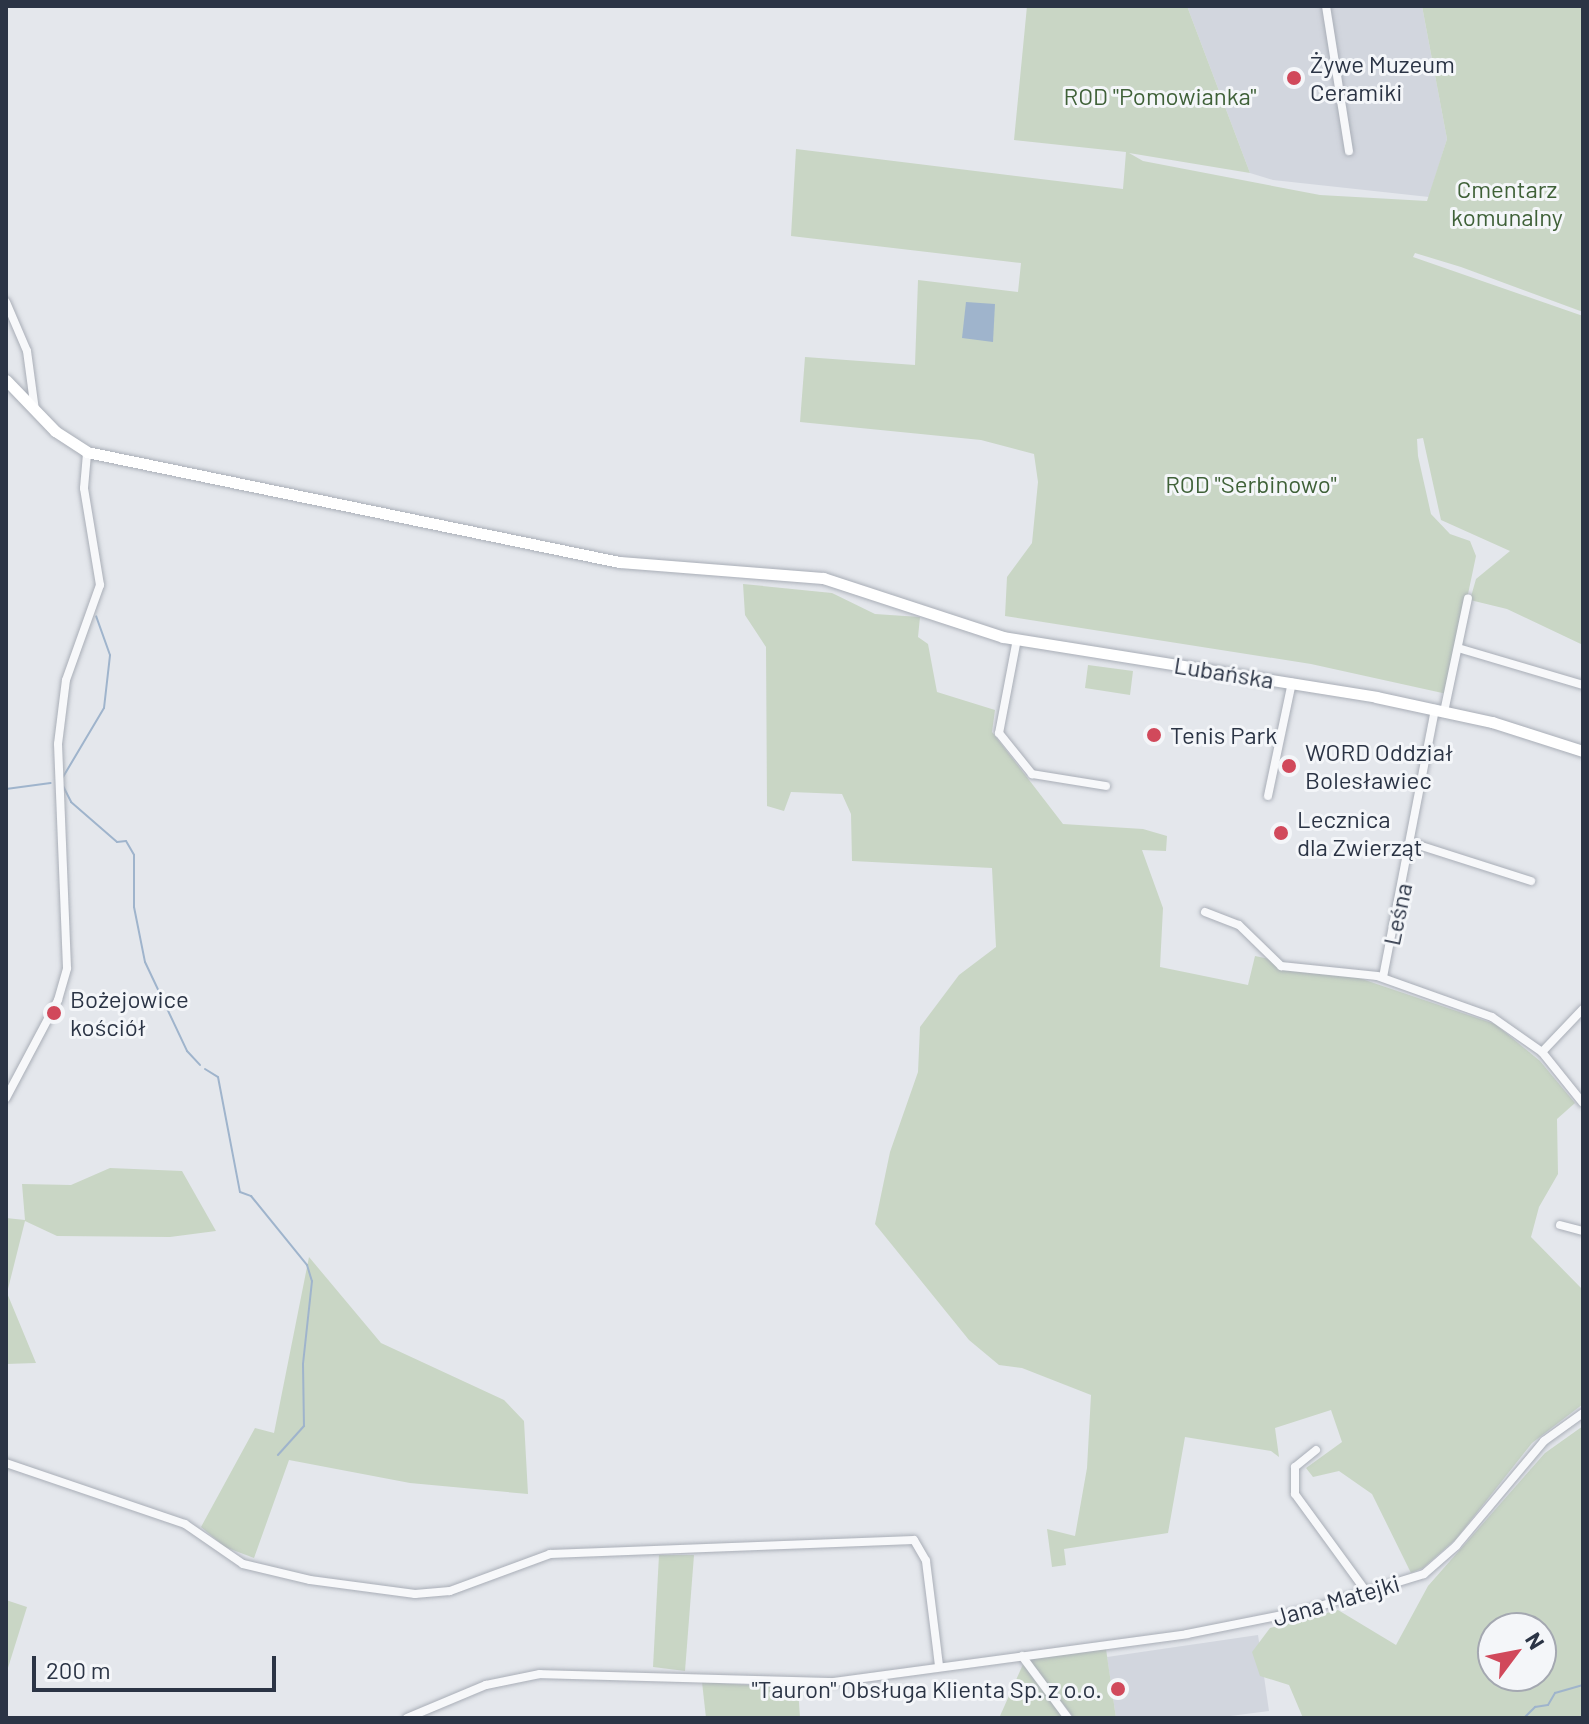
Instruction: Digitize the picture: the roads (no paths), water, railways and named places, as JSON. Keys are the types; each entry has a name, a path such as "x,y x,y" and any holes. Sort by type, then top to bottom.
{"street":[{"path":"1326,6 1349,151"},
{"path":"6,302 27,351 35,410"},
{"path":"6,380 35,410 87,452 84,488 100,585 66,680 58,744 67,968 58,1000 6,1098"},
{"name":"Lubańska","path":"87,452 619,562 823,578 1003,637 1292,682 1440,710 1583,751"},
{"path":"1440,710 1458,648 1468,598"},
{"path":"1017,639 999,733 1032,774 1106,786"},
{"path":"1458,648 1583,685"},
{"path":"1268,796 1292,682"},
{"name":"Leśna","path":"1383,977 1440,710"},
{"path":"1412,843 1531,881"},
{"name":"Leśna","path":"1205,912 1239,925 1281,966 1383,977 1492,1017 1542,1052 1583,1103"},
{"path":"1542,1052 1583,1009"},
{"path":"1560,1225 1583,1231"},
{"name":"Jana Matejki","path":"407,1718 486,1685 540,1674 834,1682 1262,1621 1368,1594 1424,1574 1445,1558 1544,1441 1583,1413"},
{"path":"1316,1450 1295,1467 1295,1494 1368,1594"},
{"path":"6,1463 185,1524 243,1564 415,1594 450,1591 550,1554 914,1540 926,1561 939,1666"},
{"path":"1022,1656 1068,1718"}],"water":[{"path":"966,302 995,304 993,342 962,338"}],"waterway":[{"path":"63,777 104,708 110,655 96,616"},
{"path":"6,789 51,783"},
{"path":"63,786 71,802 117,842 126,841 134,855 134,907 145,962 187,1051 200,1065"},
{"path":"205,1069 218,1077 240,1192 251,1196 307,1265 312,1281 303,1364 304,1426 278,1455"},
{"path":"1524,1718 1535,1707 1548,1705 1555,1693 1583,1685"}],"place":[{"name":"Żywe Muzeum Ceramiki","path":"1294,78"},
{"name":"Tenis Park","path":"1154,735"},
{"name":"WORD Oddział Bolesławiec","path":"1289,766"},
{"name":"Lecznica dla Zwierząt","path":"1281,833"},
{"name":"Bożejowice kościół","path":"54,1013"},
{"name":"\"Tauron\" Obsługa Klienta Sp. z o.o.","path":"1118,1689"}],"park label":[{"name":"ROD \"Pomowianka\"","path":"1160,96"},
{"name":"Cmentarz komunalny","path":"1507,203"},
{"name":"ROD \"Serbinowo\"","path":"1251,484"}]}
